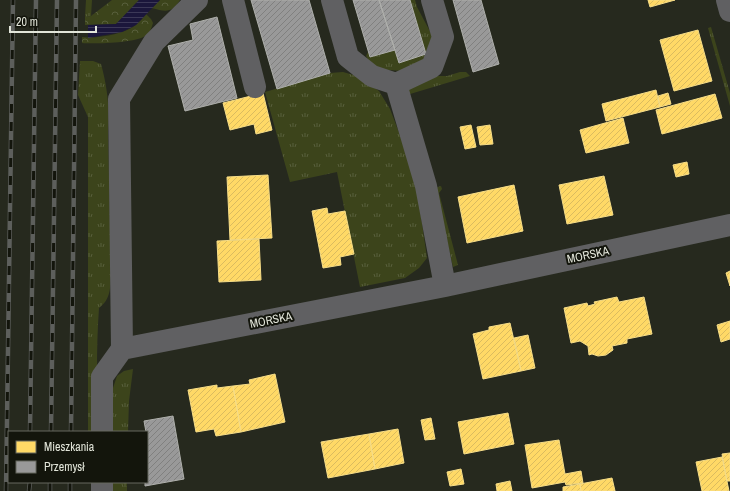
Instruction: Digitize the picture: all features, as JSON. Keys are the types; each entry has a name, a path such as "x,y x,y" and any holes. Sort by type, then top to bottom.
{"street":[{"path":"102,431 102,377 122,349 119,100 154,42 197,0"},
{"path":"233,0 255,86"},
{"path":"332,0 348,57 372,76 396,84 432,66 443,37 432,0"},
{"path":"727,0 730,11"},
{"path":"396,84 426,186 445,286"},
{"name":"MORSKA","path":"122,349 445,286 730,225"}],"green space":[{"path":"86,0 92,0 91,16 85,17"},
{"path":"112,0 139,0 116,24 85,25 85,17 91,16"},
{"path":"160,0 180,0 174,7 165,11 152,8"},
{"path":"410,0 415,0 417,7 433,37 426,59 403,71 389,70 382,73 370,63 366,56 368,52 370,57 395,50 399,63 426,54"},
{"path":"146,14 153,23 148,34 145,36 133,40 82,43 82,37 103,36 126,31 137,24"},
{"path":"711,27 730,93 730,106 708,28"},
{"path":"80,61 93,61 101,64 105,81 109,122 111,275 108,297 99,308 97,354 98,431 88,431 88,117 78,95"},
{"path":"343,72 357,76 379,91 390,109 411,164 417,189 427,258 419,268 405,278 360,287 337,172 290,182 265,92 330,73"},
{"path":"460,72 466,72 470,76 410,94 407,101 409,88 437,76 447,76"},
{"path":"441,186 442,189 439,193 458,265 453,267 435,188"},
{"path":"133,369 129,401 128,431 110,431 110,397 117,376 124,371"},
{"path":"110,483 127,483 127,491 110,491"}],"shaded area":[{"path":"139,0 160,0 136,25 122,32 88,38 88,25 116,24"}],"building: Mieszkania":[{"path":"648,0 675,0 650,7"},
{"path":"698,30 712,81 674,91 660,40"},
{"path":"656,90 660,107 606,121 602,104"},
{"path":"263,93 272,130 256,134 254,124 230,130 223,103"},
{"path":"668,93 671,104 660,107 658,96"},
{"path":"715,94 722,118 662,134 656,110"},
{"path":"623,118 629,143 586,153 580,130"},
{"path":"471,125 476,147 465,149 460,127"},
{"path":"490,125 493,144 480,145 477,127"},
{"path":"687,162 689,174 676,177 673,165"},
{"path":"268,175 272,238 230,240 227,177"},
{"path":"604,176 613,215 567,224 559,185"},
{"path":"514,185 523,231 467,243 458,197"},
{"path":"327,208 328,214 345,211 354,254 340,257 341,265 323,268 312,211"},
{"path":"259,239 261,280 219,282 217,241"},
{"path":"730,271 730,286 726,273"},
{"path":"617,297 619,302 644,297 652,334 627,339 627,343 612,346 613,350 606,355 598,356 592,354 589,355 588,346 580,341 571,343 564,308 587,303 588,306 595,304 594,302"},
{"path":"730,321 730,339 721,342 717,325"},
{"path":"510,323 521,371 483,379 473,334 489,330 489,327"},
{"path":"528,335 535,368 521,371 514,338"},
{"path":"275,374 285,422 241,432 233,386 250,384 249,380"},
{"path":"217,385 217,388 233,386 241,432 216,436 214,429 196,432 188,390"},
{"path":"508,413 514,444 464,454 458,422"},
{"path":"431,418 435,439 425,440 421,420"},
{"path":"398,429 404,463 375,469 369,434"},
{"path":"369,434 375,469 328,478 321,442"},
{"path":"559,440 565,474 581,471 583,483 566,485 565,482 532,488 525,445"},
{"path":"730,453 730,481 727,481 722,454"},
{"path":"722,457 729,491 702,491 696,462"},
{"path":"461,469 464,484 450,486 447,472"},
{"path":"612,478 615,491 581,491 580,484"},
{"path":"510,481 512,491 497,491 496,484"},
{"path":"580,484 581,491 563,491 563,487"}],"building: Przemysł":[{"path":"251,0 309,0 330,73 277,89"},
{"path":"353,0 379,0 395,50 370,57"},
{"path":"379,0 410,0 426,54 399,63"},
{"path":"453,0 481,0 499,64 473,72"},
{"path":"217,17 237,98 185,111 168,46 193,40 190,24"},
{"path":"173,416 184,479 145,486 145,483 148,483 148,431 146,431 144,421"}],"railway":[{"path":"6,491 13,0"},
{"path":"30,431 36,0"},
{"path":"51,431 57,0"},
{"path":"71,431 76,0"},
{"path":"29,491 30,483"},
{"path":"50,483 50,491"},
{"path":"70,483 70,491"}]}
